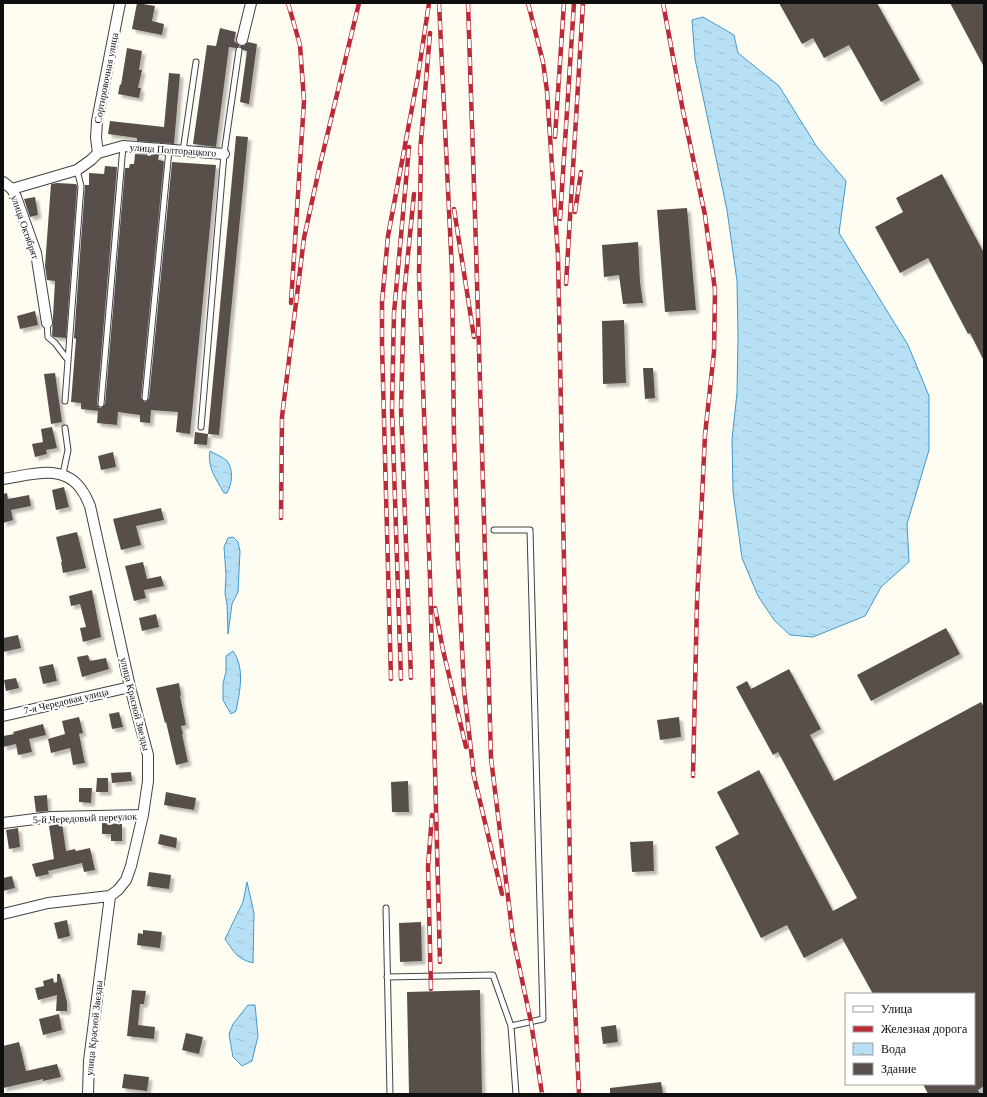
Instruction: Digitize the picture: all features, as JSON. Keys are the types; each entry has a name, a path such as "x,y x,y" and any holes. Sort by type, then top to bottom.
{"street":[{"name":"Сортировочная улица","path":"98,153 96,138 97,121 120,3"},
{"path":"242,40 251,3"},
{"name":"улица Полторацкого","path":"12,189 77,170 98,153 123,146 224,154"},
{"name":"улица Октябрят","path":"3,182 12,189 16,197 36,253 47,323"},
{"path":"3,479 50,472 63,474"},
{"name":"улица Красной Звезды","path":"63,474 83,491 90,506 130,687 148,755 148,781 143,815 131,866 126,880 118,890 110,896 89,1061 88,1094"},
{"name":"7-я Чередовая улица","path":"3,716 130,687"},
{"name":"5-й Чередовый переулок","path":"3,823 51,817 143,815"},
{"path":"3,914 48,903 110,896"}],"lane":[{"path":"201,427 224,154 240,50"},
{"path":"183,151 196,62"},
{"path":"101,404 123,146"},
{"path":"145,398 169,150"},
{"path":"65,400 81,186 77,170"},
{"path":"47,323 48,337 55,343 68,360"},
{"path":"63,474 68,450 65,428"},
{"path":"494,530 530,530 543,1019 511,1026"},
{"path":"386,908 390,1094"},
{"path":"387,977 493,974 511,1026 516,1094"}],"water":[{"path":"703,17 734,35 738,53 779,86 817,147 846,181 839,233 908,345 929,396 929,450 907,524 909,562 881,587 865,616 813,637 790,635 774,620 758,596 742,558 733,492 732,439 737,393 737,281 727,210 695,59 692,20"},
{"path":"210,451 227,461 231,469 232,477 227,493 224,493 215,478 211,468 209,457"},
{"path":"233,537 238,542 240,551 238,592 232,604 228,634 224,547 228,538"},
{"path":"233,651 239,665 240,680 236,711 231,714 223,700 223,683 226,672 226,656"},
{"path":"247,882 254,913 253,963 239,957 225,939 243,902"},
{"path":"248,1005 255,1005 258,1036 252,1061 242,1066 233,1057 229,1034 233,1024"}],"building":[{"path":"137,3 155,6 152,21 164,24 162,35 132,29"},
{"path":"779,3 877,3 920,80 881,102 849,45 824,58 813,38 802,44"},
{"path":"950,3 984,3 984,67"},
{"path":"220,28 236,32 234,41 240,46 236,48 229,47 216,147 193,144 207,45 216,46"},
{"path":"248,42 257,44 249,104 240,102 247,51 243,50 240,46 244,46"},
{"path":"127,48 142,51 139,70 142,70 138,88 141,88 139,98 118,94 120,84 121,85"},
{"path":"169,73 180,74 174,144 137,141 137,138 108,134 110,121 164,127"},
{"path":"236,136 248,137 219,435 208,434"},
{"path":"135,154 159,155 158,160 164,161 141,398 144,402 149,398 172,162 216,165 190,434 176,432 178,412 151,410 150,423 140,422 140,415 118,412 117,425 97,423 98,411 81,409 81,403 71,402 85,185 89,185 89,173 104,174 105,166 117,167 97,404 98,407 101,408 105,404 125,168 129,168 130,164 134,164"},
{"path":"942,174 984,253 984,361 928,258 900,273 875,227 903,212 896,198"},
{"path":"51,184 76,184 77,186 66,338 54,337 52,335 55,281 47,280 45,266"},
{"path":"35,197 38,215 30,217 24,199"},
{"path":"687,208 696,310 665,312 657,210"},
{"path":"638,242 640,282 643,303 623,304 619,275 604,277 602,245"},
{"path":"35,311 38,325 20,329 17,316"},
{"path":"624,320 626,383 603,384 602,321"},
{"path":"643,368 653,368 655,398 645,399"},
{"path":"55,373 62,422 51,424 44,374"},
{"path":"52,427 57,448 46,450 47,454 35,457 32,444 43,442 41,429"},
{"path":"195,432 208,434 207,445 194,444"},
{"path":"113,452 116,467 101,470 98,456"},
{"path":"64,487 69,507 56,510 52,490"},
{"path":"7,493 8,499 29,495 31,506 11,510 13,520 3,523 3,494"},
{"path":"161,508 164,520 136,526 141,545 121,550 113,519"},
{"path":"77,532 86,568 63,573 56,537"},
{"path":"143,562 147,579 161,576 164,586 144,590 146,598 134,601 125,566"},
{"path":"92,590 101,637 83,642 80,628 86,627 80,604 71,606 69,596"},
{"path":"156,614 159,627 142,631 139,618"},
{"path":"946,628 960,654 871,701 857,675"},
{"path":"18,635 21,648 3,652 3,638"},
{"path":"88,655 90,661 106,658 109,669 82,677 77,657"},
{"path":"53,664 57,681 43,684 39,667"},
{"path":"789,669 821,729 810,735 834,781 981,702 984,707 984,1086 978,1090 980,1094 928,1094 924,1085 975,1085 975,993 872,993 842,938 804,958 787,925 761,938 715,847 739,834 717,792 759,770 833,911 857,898 778,752 773,755 736,687 747,681 751,689"},
{"path":"16,678 19,688 6,691 4,680"},
{"path":"179,683 186,725 181,726 188,762 176,765 156,688"},
{"path":"119,712 123,727 112,729 109,714"},
{"path":"79,717 83,733 79,734 85,763 73,765 70,748 51,753 48,739 65,734 62,721"},
{"path":"679,717 681,737 660,740 657,720"},
{"path":"43,724 46,735 29,739 32,752 18,755 16,744 3,747 3,736 14,734 13,732"},
{"path":"131,772 132,781 112,783 111,773"},
{"path":"97,778 108,778 108,792 96,792"},
{"path":"408,781 409,812 392,812 391,782"},
{"path":"79,788 92,788 91,803 79,802"},
{"path":"166,792 196,798 194,810 164,805"},
{"path":"47,795 48,811 36,812 34,796"},
{"path":"62,823 66,851 75,849 76,851 90,848 95,870 84,872 82,863 48,871 49,874 36,877 32,864 54,859 49,826"},
{"path":"102,823 122,824 122,841 111,841 111,834 102,834"},
{"path":"18,828 20,847 9,849 6,830"},
{"path":"160,834 177,838 176,848 158,844"},
{"path":"653,841 654,871 632,872 630,842"},
{"path":"149,872 171,875 169,889 147,886"},
{"path":"12,876 15,888 3,891 3,878"},
{"path":"67,920 70,936 58,939 54,923"},
{"path":"421,922 422,961 400,962 399,923"},
{"path":"143,930 162,932 160,948 137,945 138,933 143,934"},
{"path":"57,974 60,974 67,1002 67,1011 56,1011 57,995 38,1000 35,988 44,986 43,981 53,978 54,983 57,982"},
{"path":"132,990 146,991 144,1004 140,1004 138,1025 155,1027 154,1039 127,1036"},
{"path":"480,990 482,1094 409,1094 407,992"},
{"path":"59,1014 62,1030 43,1035 39,1019"},
{"path":"616,1025 618,1042 603,1044 601,1027"},
{"path":"186,1033 203,1037 199,1054 182,1050"},
{"path":"19,1042 26,1071 57,1064 61,1077 43,1081 43,1079 3,1088 3,1046"},
{"path":"124,1074 149,1077 147,1091 122,1088"},
{"path":"661,1082 663,1094 610,1094 610,1088"}],"railway":[{"path":"288,3 300,45 304,101 291,303"},
{"path":"281,518 282,417 304,238 359,3"},
{"path":"391,679 382,302 388,236 418,76 429,3"},
{"path":"439,3 452,272 454,437 458,564 464,690 474,776"},
{"path":"468,3 491,758 513,938"},
{"path":"528,3 543,62 547,91 558,256 571,920 579,1094"},
{"path":"555,137 564,3"},
{"path":"560,219 574,3"},
{"path":"566,284 583,3"},
{"path":"663,3 683,111 705,215 715,290 714,352 705,435 697,602 693,776"},
{"path":"420,153 430,33"},
{"path":"401,679 392,410 394,313 409,147"},
{"path":"421,147 419,275 430,578 440,962"},
{"path":"575,212 581,172"},
{"path":"411,678 401,409 404,295 414,194"},
{"path":"454,209 474,337"},
{"path":"435,608 443,650 466,747"},
{"path":"473,772 502,894"},
{"path":"431,989 428,867 432,815"},
{"path":"512,933 531,1022 542,1094"}]}
